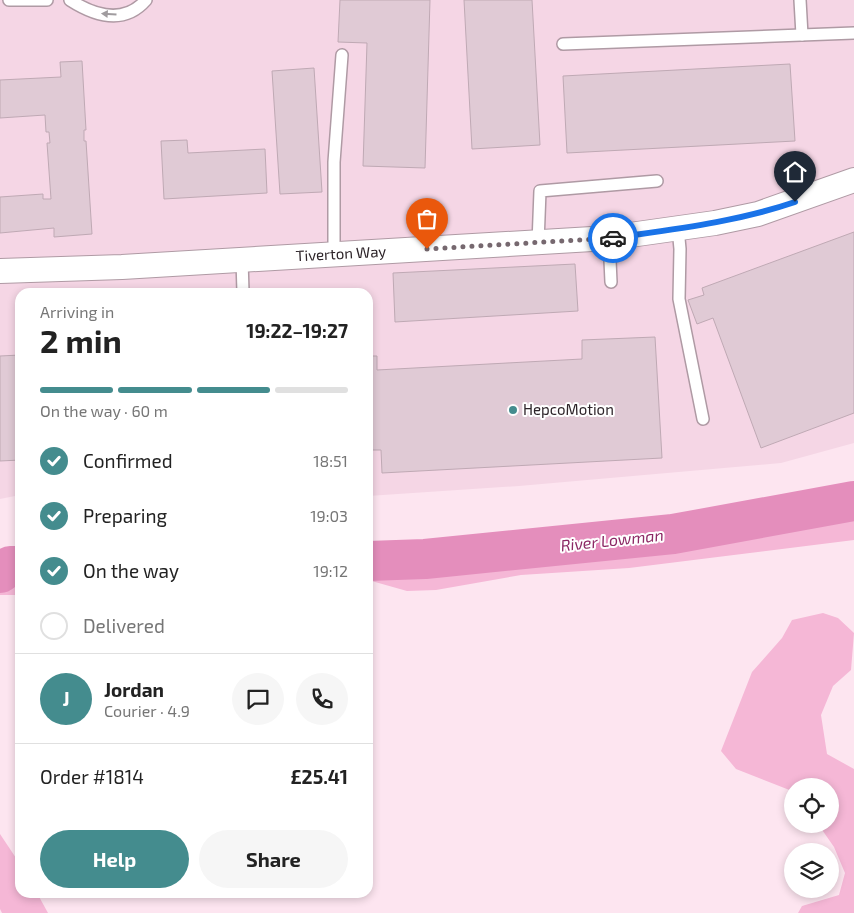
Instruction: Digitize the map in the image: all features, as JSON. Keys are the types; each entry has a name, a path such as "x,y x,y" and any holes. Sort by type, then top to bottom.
{"street":[{"name":"Tiverton Way","path":"0,271 242,260 610,238 758,214 854,180"}],"lane":[{"path":"9,0 48,0"},
{"path":"70,0 87,11 110,15 128,14 138,9 145,0"},
{"path":"800,0 802,35"},
{"path":"563,44 854,33"},
{"path":"334,255 334,162 342,55"},
{"path":"538,243 540,191 657,181"},
{"path":"678,228 680,249 679,299 704,420"},
{"path":"610,238 611,282"},
{"path":"242,260 243,288"}],"shaded area":[{"path":"0,0 854,0 854,443 781,463 519,486 373,496 373,288 15,288 15,496 0,499"},
{"path":"854,510 854,540 629,568 521,575 436,590 407,591 373,581 373,567 412,569 719,535"},
{"path":"15,576 15,595 0,595 0,580"},
{"path":"823,613 838,618 854,633 851,670 833,686 821,715 827,754 854,769 854,913 798,913 802,906 829,898 839,898 845,873 839,859 839,843 831,843 824,833 839,833 839,778 784,778 784,788 736,769 721,751 752,672 782,638 792,620"},
{"path":"0,834 15,856 15,898 40,898 48,913 2,913 0,909"}],"building":[{"path":"340,0 430,0 425,168 363,166 367,43 338,42"},
{"path":"464,0 532,0 540,145 472,149"},
{"path":"82,61 86,130 84,130 84,141 86,141 92,234 54,237 54,228 0,233 0,197 43,194 43,199 51,199 47,143 50,143 49,132 46,132 45,115 0,118 0,80 61,77 60,62"},
{"path":"790,64 795,141 567,153 563,76"},
{"path":"314,68 322,192 280,194 272,71"},
{"path":"187,140 188,153 265,149 267,193 164,199 161,141"},
{"path":"854,232 854,413 761,448 713,318 697,324 688,300 704,295 702,288"},
{"path":"575,264 578,311 395,322 393,273"},
{"name":"HepcoMotion","path":"655,337 662,458 382,473 381,450 373,450 373,356 377,356 377,370 582,359 582,340"},
{"path":"15,355 15,460 0,461 0,356"}],"waterway":[{"name":"River Lowman","path":"373,561 425,559 673,534 854,501"},
{"name":"River Lowman","path":"0,573 10,566 15,566"}],"way so far":[{"path":"427,249 613,238"}],"place":[{"name":"HepcoMotion","path":"513,410"}],"route":[{"path":"613,238 715,223 758,214 795,202"}]}
